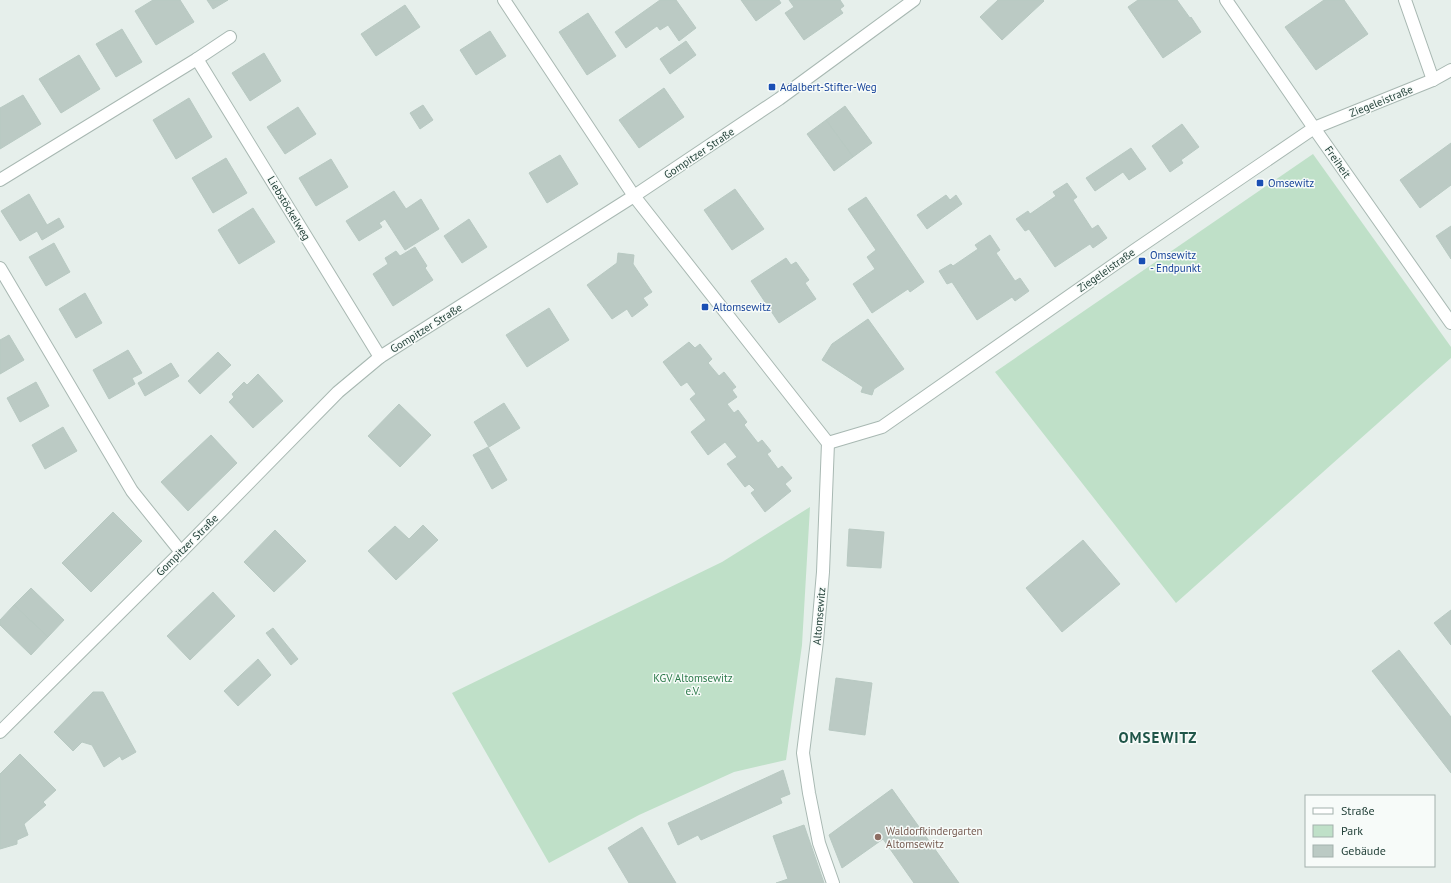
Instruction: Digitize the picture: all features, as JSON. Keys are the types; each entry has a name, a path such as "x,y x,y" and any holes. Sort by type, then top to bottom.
{"street":[{"path":"504,0 634,196 828,443"},
{"name":"Gompitzer Straße","path":"0,732 181,552 338,392 380,357 634,196 779,99 914,0"},
{"name":"Freiheit","path":"1226,0 1451,324"},
{"path":"1405,0 1433,80"},
{"path":"0,180 198,59 230,37"},
{"name":"Liebstöckelweg","path":"198,59 380,357"},
{"name":"Ziegeleistraße","path":"828,443 882,427 1135,250 1314,128 1433,80 1451,70"},
{"path":"0,268 132,491 181,552"},
{"name":"Altomsewitz","path":"828,443 822,580 817,641 803,753 809,793 820,843 833,883"}],"green space":[{"path":"1313,154 1451,347 1451,358 1176,603 995,372"},
{"name":"KGV Altomsewitz e.V.","path":"810,507 802,645 786,760 734,772 639,815 549,863 452,693 722,562"}],"building":[{"path":"153,0 180,0 194,22 156,45 135,11"},
{"path":"207,0 228,0 213,9"},
{"path":"660,0 676,0 696,28 679,41 668,25 660,30 657,26 626,48 615,32"},
{"path":"741,0 779,0 781,3 756,21"},
{"path":"789,0 840,0 844,6 840,9 843,13 804,40 785,13 794,7"},
{"path":"998,0 1044,1 1002,40 980,17"},
{"path":"1138,0 1177,0 1201,32 1163,58 1128,7"},
{"path":"1324,0 1344,0 1368,34 1316,70 1285,27"},
{"path":"405,5 420,27 376,56 361,34"},
{"path":"588,13 616,56 587,75 559,32"},
{"path":"122,29 142,62 116,77 96,44"},
{"path":"490,31 506,56 476,75 460,50"},
{"path":"686,41 696,55 670,74 660,59"},
{"path":"264,53 281,81 250,101 232,73"},
{"path":"79,55 100,89 61,113 39,79"},
{"path":"664,88 684,117 639,148 619,120"},
{"path":"23,95 41,124 0,149 0,108"},
{"path":"189,98 212,137 176,159 153,120"},
{"path":"423,105 433,120 420,129 410,113"},
{"path":"845,106 872,143 853,157 826,120"},
{"path":"298,107 316,134 285,154 267,127"},
{"path":"826,120 853,157 834,171 807,134"},
{"path":"1182,124 1199,147 1181,160 1183,163 1170,172 1152,146"},
{"path":"1451,143 1451,185 1420,208 1400,180"},
{"path":"1131,148 1146,169 1129,180 1123,172 1095,191 1086,178"},
{"path":"560,155 578,184 547,203 529,173"},
{"path":"226,158 247,193 213,213 192,178"},
{"path":"331,159 348,187 316,206 299,178"},
{"path":"1067,183 1077,197 1073,200 1092,229 1098,225 1107,238 1093,248 1090,244 1055,267 1029,229 1025,231 1016,219 1028,211 1030,214 1056,196 1053,192"},
{"path":"735,189 764,229 732,250 704,210"},
{"path":"394,191 406,209 421,199 439,229 405,250 385,219 379,223 382,227 359,241 346,221"},
{"path":"29,194 47,225 59,218 64,227 42,240 37,231 20,241 1,211"},
{"path":"946,195 950,200 956,195 962,204 927,229 917,215"},
{"path":"866,197 924,282 910,292 908,289 872,313 853,284 875,269 867,257 876,250 848,209"},
{"path":"253,208 275,242 239,264 218,230"},
{"path":"469,219 487,247 462,263 444,236"},
{"path":"1451,226 1451,259 1436,236"},
{"path":"990,235 1000,250 996,253 1015,281 1020,278 1029,291 1015,301 1012,297 977,320 952,282 947,284 939,271 951,264 953,266 978,249 975,245"},
{"path":"54,243 70,272 46,286 29,257"},
{"path":"415,247 427,266 425,268 433,280 393,306 373,274 388,264 385,258 396,251 400,256"},
{"path":"618,253 634,255 633,264 652,292 643,298 648,305 632,317 627,309 612,319 587,285 617,263"},
{"path":"786,258 791,265 796,262 809,280 805,283 816,299 779,323 751,281"},
{"path":"85,293 102,323 76,338 59,309"},
{"path":"549,308 569,340 527,367 506,335"},
{"path":"868,319 904,369 874,389 872,395 861,392 863,387 822,360 832,344"},
{"path":"9,335 24,360 0,374 0,340"},
{"path":"689,342 695,348 700,344 712,359 708,363 719,376 724,372 736,387 732,390 737,397 727,404 734,413 738,410 747,422 744,425 758,443 762,440 771,451 767,454 778,469 782,466 792,478 785,484 791,491 765,512 751,493 755,490 749,484 745,487 727,464 737,457 725,442 708,455 691,432 706,420 690,399 696,394 687,382 681,386 663,362"},
{"path":"128,350 142,373 132,378 135,384 109,399 93,370"},
{"path":"218,352 231,365 200,394 188,381"},
{"path":"171,363 179,376 145,396 138,383"},
{"path":"258,374 283,401 253,428 229,402 234,397 232,394 244,382 247,385"},
{"path":"36,382 49,406 20,422 7,398"},
{"path":"504,403 520,428 489,447 474,422"},
{"path":"399,404 431,435 400,467 368,436"},
{"path":"63,427 77,451 45,469 32,445"},
{"path":"211,435 237,463 188,511 161,482"},
{"path":"488,447 507,480 492,489 473,455"},
{"path":"113,512 142,541 91,592 62,563"},
{"path":"423,525 438,540 396,580 368,551 395,526 409,539"},
{"path":"849,529 884,532 881,568 847,566"},
{"path":"275,530 306,561 274,592 244,562"},
{"path":"1083,540 1120,584 1062,632 1026,588"},
{"path":"31,588 64,620 48,637 14,605"},
{"path":"213,592 235,616 190,660 167,636"},
{"path":"14,605 48,637 31,655 0,625 0,620"},
{"path":"1451,610 1451,645 1434,623"},
{"path":"273,628 298,659 291,665 266,633"},
{"path":"1399,650 1451,717 1451,773 1372,671"},
{"path":"258,659 271,675 238,706 224,691"},
{"path":"836,678 872,683 865,735 829,730"},
{"path":"93,692 103,692 136,752 122,760 120,756 104,767 92,745 82,742 73,751 54,732"},
{"path":"20,754 56,790 43,802 46,805 24,824 28,835 17,840 17,844 0,849 0,774"},
{"path":"783,770 790,794 780,798 782,803 701,840 698,835 678,845 668,823"},
{"name":"Waldorfkindergarten Altomsewitz","path":"892,789 959,883 914,883 883,839 842,868 829,835"},
{"path":"804,825 824,883 776,883 788,879 773,836"},
{"path":"642,827 676,883 629,883 608,848"}],"place":[{"name":"Adalbert-Stifter-Weg","path":"772,87"},
{"name":"Omsewitz","path":"1260,183"},
{"name":"Omsewitz - Endpunkt","path":"1142,261"},
{"name":"Altomsewitz","path":"705,307"},
{"name":"Waldorfkindergarten Altomsewitz","path":"878,837"}],"district":[{"name":"OMSEWITZ","path":"1158,737"}]}
